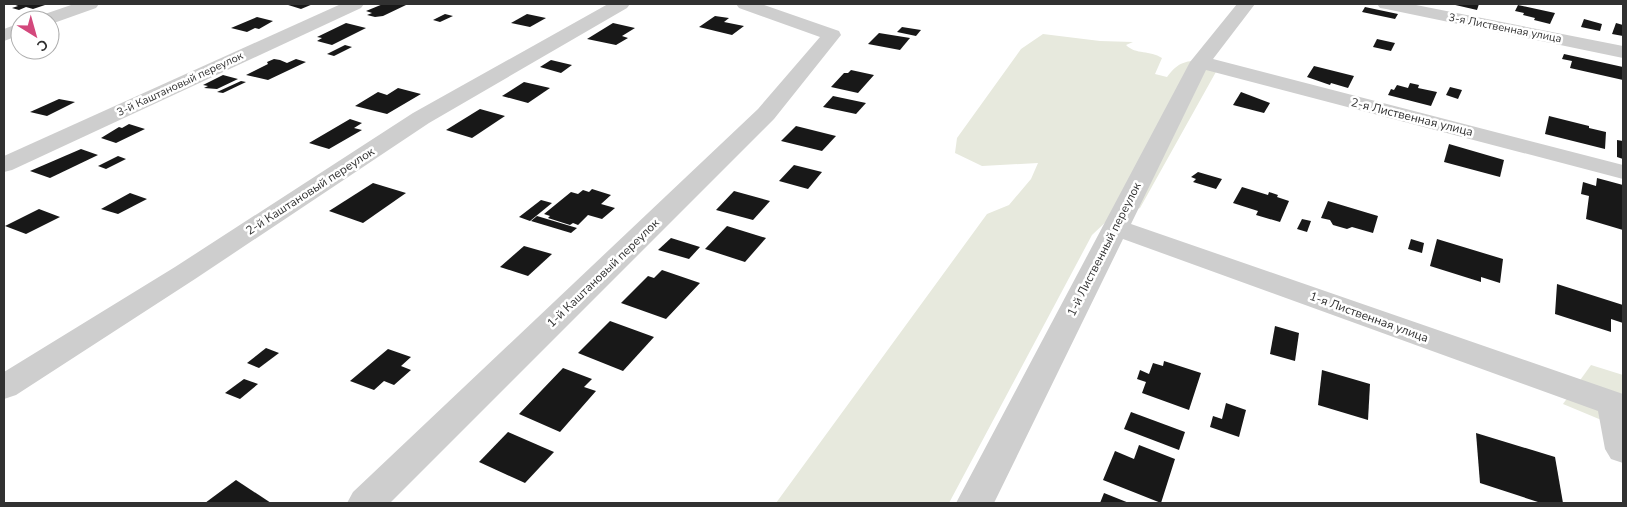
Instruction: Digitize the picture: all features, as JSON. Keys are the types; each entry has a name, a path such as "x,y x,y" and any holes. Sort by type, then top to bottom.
{"street":[{"path":"60,15 90,4"},
{"name":"3-й Каштановый переулок","path":"4,165 355,4"},
{"name":"2-й Каштановый переулок","path":"4,387 185,273 421,118 621,4"},
{"name":"1-й Каштановый переулок","path":"366,503 766,114 832,35 746,4"},
{"name":"1-й Лиственный переулок","path":"975,503 1114,227 1200,62 1246,4"},
{"name":"3-я Лиственная улица","path":"1386,4 1623,52"},
{"name":"2-я Лиственная улица","path":"1200,62 1623,172"},
{"name":"1-я Лиственная улица","path":"1114,227 1618,405"},
{"path":"1618,405 1623,449"}],"shaded area":[{"path":"1043,34 1100,41 1133,42 1126,45 1134,50 1162,58 1155,74 1167,77 1179,65 1193,61 1205,60 1217,70 1140,208 1109,219 1092,235 949,503 776,503 987,214 1009,205 1031,179 1038,163 982,166 955,153 957,138 1021,49"},
{"path":"1591,365 1623,375 1623,429 1563,404"}],"building":[{"path":"13,4 48,4 33,9 26,7 19,10 12,8 18,6"},
{"path":"285,4 313,4 301,9"},
{"path":"383,4 406,5 383,16 367,15 372,13 366,11"},
{"path":"1451,4 1479,4 1477,10"},
{"path":"1518,5 1555,13 1550,24 1534,20 1535,18 1515,11"},
{"path":"1365,7 1398,14 1395,19 1362,12"},
{"path":"445,14 453,16 440,22 433,20"},
{"path":"527,14 546,18 530,27 511,23"},
{"path":"715,16 729,18 724,22 744,26 732,35 699,27"},
{"path":"257,17 273,21 259,29 255,28 247,32 231,28"},
{"path":"1584,19 1602,24 1600,31 1581,27"},
{"path":"346,23 366,28 332,45 317,41 322,38 317,37"},
{"path":"613,23 635,28 622,36 628,38 616,45 587,39"},
{"path":"1616,23 1623,25 1623,36 1612,34"},
{"path":"902,27 921,30 916,36 897,32"},
{"path":"879,33 910,38 900,50 868,44"},
{"path":"1377,39 1395,43 1391,51 1373,47"},
{"path":"345,45 352,47 334,56 327,54"},
{"path":"1564,54 1623,67 1623,80 1570,68 1572,61 1562,59"},
{"path":"274,59 287,63 296,59 306,62 268,80 246,75 268,64 267,62"},
{"path":"551,60 572,65 561,73 540,67"},
{"path":"1314,66 1354,76 1348,88 1331,83 1330,85 1307,77"},
{"path":"851,70 874,75 858,93 831,87 844,73 848,73"},
{"path":"223,75 238,79 217,89 204,88 208,86 203,85"},
{"path":"241,81 246,82 223,93 217,92"},
{"path":"524,82 550,88 528,103 502,96"},
{"path":"1410,83 1419,85 1418,88 1437,92 1431,106 1388,95 1391,89 1394,90 1397,85 1408,88"},
{"path":"1450,87 1462,90 1458,99 1446,95"},
{"path":"398,88 421,94 387,114 355,106 378,92 387,95"},
{"path":"1241,92 1270,103 1264,113 1233,105"},
{"path":"833,96 866,103 856,114 823,107"},
{"path":"59,99 75,102 47,116 30,112"},
{"path":"480,109 505,116 472,138 446,130"},
{"path":"1549,116 1606,132 1605,149 1545,134"},
{"path":"350,119 362,123 354,128 362,130 329,149 309,143"},
{"path":"129,124 145,129 116,143 101,138 119,127 122,128"},
{"path":"796,126 836,136 822,151 781,141"},
{"path":"1617,140 1623,141 1623,159 1617,157"},
{"path":"1449,144 1504,160 1500,177 1444,162"},
{"path":"81,149 98,155 50,178 30,171"},
{"path":"118,156 126,159 106,169 98,166"},
{"path":"794,165 822,172 808,189 779,181"},
{"path":"1198,172 1222,179 1216,189 1193,182 1196,179 1191,177"},
{"path":"1597,178 1623,185 1623,230 1586,219 1589,196 1581,194 1583,182 1596,186"},
{"path":"373,183 406,193 363,223 329,211"},
{"path":"1242,187 1268,195 1269,192 1289,201 1280,222 1256,215 1258,211 1233,203"},
{"path":"592,189 611,195 601,204 615,208 602,219 588,215 578,225 573,223 570,225 548,218 550,216 544,214 571,192 578,194 583,190 589,192"},
{"path":"734,191 770,201 753,220 716,210"},
{"path":"130,193 147,199 118,214 101,209"},
{"path":"541,200 552,203 530,221 519,217"},
{"path":"1328,201 1378,216 1373,233 1352,227 1347,229 1333,225 1330,220 1321,218"},
{"path":"39,209 60,217 26,234 5,226"},
{"path":"537,216 577,228 571,233 531,221"},
{"path":"1302,219 1311,221 1307,232 1297,229"},
{"path":"727,226 766,238 745,262 705,249"},
{"path":"671,238 700,247 689,259 658,250"},
{"path":"1411,239 1424,243 1422,253 1408,249"},
{"path":"1437,239 1503,259 1500,283 1481,277 1481,282 1430,266"},
{"path":"524,246 552,254 528,276 500,267"},
{"path":"662,270 700,283 666,319 621,303 648,276 654,278"},
{"path":"1557,284 1623,305 1623,323 1611,319 1611,332 1555,314"},
{"path":"610,321 654,337 623,371 578,353"},
{"path":"1275,326 1299,333 1295,361 1270,354"},
{"path":"266,348 279,353 259,368 247,363"},
{"path":"388,349 411,357 401,366 411,370 394,385 384,381 374,390 350,381"},
{"path":"1164,361 1201,373 1189,410 1142,393 1146,382 1137,379 1140,370 1149,374 1153,363 1163,366"},
{"path":"563,368 592,379 584,387 596,391 560,432 519,414"},
{"path":"1322,370 1370,384 1368,420 1318,405"},
{"path":"244,379 258,384 240,399 225,393"},
{"path":"1226,403 1246,410 1239,437 1210,427 1213,416 1222,419"},
{"path":"1131,412 1185,432 1179,450 1124,429"},
{"path":"508,432 554,452 525,483 479,462"},
{"path":"1476,433 1555,457 1563,503 1541,503 1480,483"},
{"path":"1139,445 1175,459 1161,503 1103,480 1115,451 1134,459"},
{"path":"236,480 271,503 205,503"},
{"path":"1104,493 1129,503 1100,503"}]}
